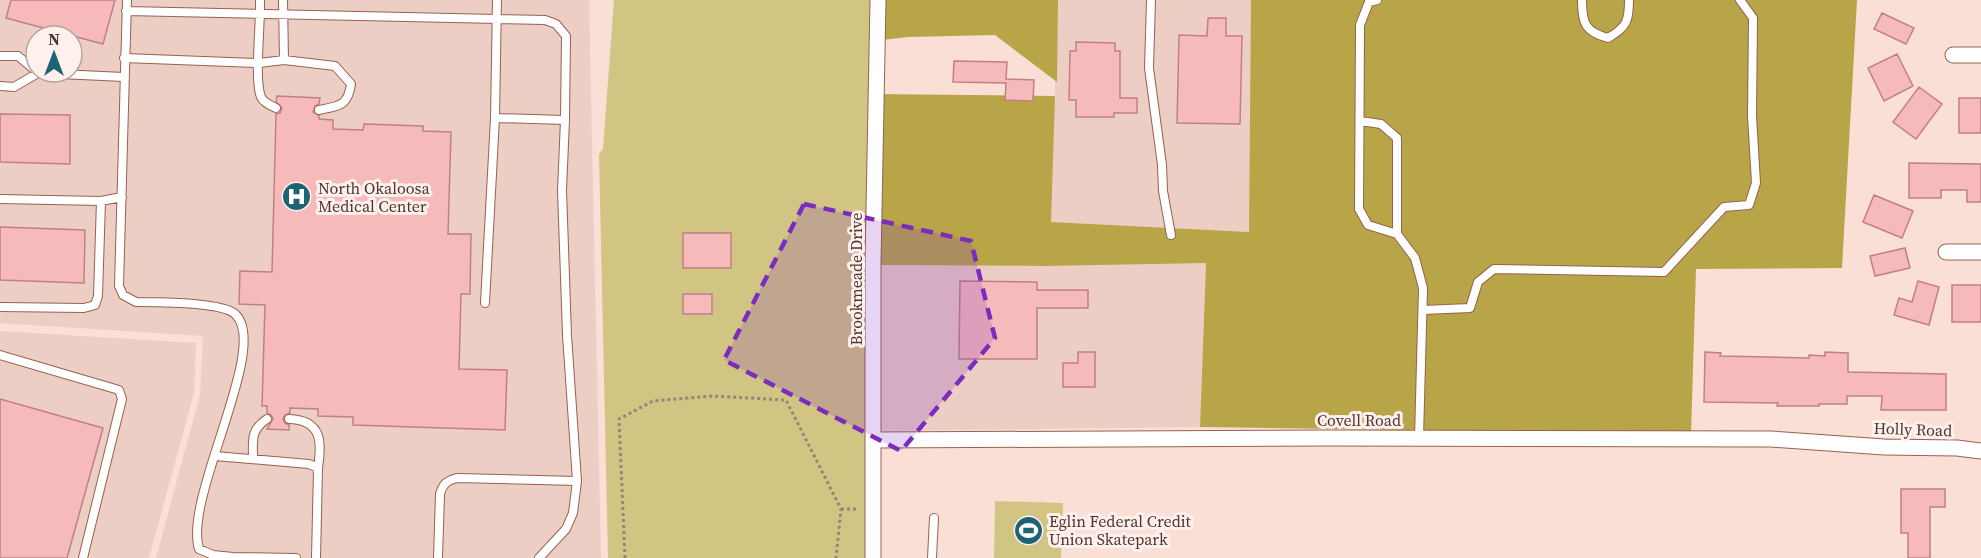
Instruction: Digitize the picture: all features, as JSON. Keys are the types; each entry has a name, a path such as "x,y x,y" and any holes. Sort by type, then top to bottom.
{"street":[{"name":"Brookmeade Drive","path":"873,558 873,262 878,0"},
{"path":"1953,55 1981,55"},
{"path":"1946,252 1981,252"},
{"name":"Covell Road","path":"874,440 1771,439 1844,444"},
{"name":"Holly Road","path":"1844,444 1981,451"}],"lane":[{"path":"127,0 118,286 123,295 136,302 219,307 235,314 242,324 246,337 242,360 200,500 196,538 199,549 213,555 296,558"},
{"path":"261,0 259,63 261,96 266,103 276,108"},
{"path":"284,0 284,60"},
{"path":"485,303 495,118 497,0"},
{"path":"1151,0 1149,69 1162,165 1163,191 1171,235"},
{"path":"1377,0 1369,2 1360,25 1359,209 1368,225 1397,234 1415,258 1423,288 1419,438"},
{"path":"1582,0 1584,24 1594,34 1608,38 1622,30 1629,15 1629,0"},
{"path":"1423,310 1470,308 1478,282 1494,269 1664,272 1724,207 1749,205 1756,183 1752,116 1753,18 1740,0"},
{"path":"126,11 545,20 556,24 566,36 562,190 567,335 577,481 575,505 566,529 539,558"},
{"path":"0,56 18,56 24,61"},
{"path":"124,58 259,63 284,60 335,66 351,84 349,97 340,106 319,110"},
{"path":"84,75 124,77"},
{"path":"0,86 14,87 24,80"},
{"path":"495,118 565,120"},
{"path":"1359,121 1380,124 1397,138 1397,234"},
{"path":"0,199 101,201 122,196"},
{"path":"0,307 84,308 95,305 98,296 101,201"},
{"path":"0,355 118,390 122,399 83,558"},
{"path":"253,459 254,434 258,425 267,419"},
{"path":"289,419 302,419 320,436 316,558"},
{"path":"215,456 309,464 318,468"},
{"path":"438,558 440,495 443,485 448,480 457,478 577,481"},
{"path":"932,558 934,518"}],"path":[{"path":"625,558 619,419 653,401 712,396 786,400 841,509 836,558"}],"highlighted area":[{"path":"804,204 971,241 995,338 901,451 724,360"}],"shaded area":[{"name":"North Okaloosa Medical Center","path":"0,0 589,0 601,558 156,558 200,395 203,336 0,323"},
{"path":"614,0 874,0 865,558 608,558 599,154 603,149"},
{"path":"874,0 1058,0 1057,82 995,35 908,37 873,41"},
{"path":"1058,0 1251,0 1250,232 1050,222"},
{"path":"1251,0 1857,0 1842,268 1696,269 1691,434 1200,427 1206,263 1045,266 870,265 873,94 1055,96 1051,222 1249,232"},
{"path":"1206,262 1200,427 867,431 870,265 1045,266"},
{"path":"0,331 196,343 194,393 149,558 0,558"},
{"name":"Eglin Federal Credit Union Skatepark","path":"995,501 1063,503 1061,558 994,558"}],"building":[{"path":"11,0 115,0 103,44 84,39 84,24 28,24 6,18"},
{"path":"1882,13 1914,28 1906,44 1874,29"},
{"path":"1208,18 1226,18 1226,36 1242,36 1240,124 1177,123 1179,35 1207,36"},
{"path":"1076,42 1115,43 1115,51 1120,51 1120,98 1137,98 1137,113 1114,113 1114,117 1076,117 1076,100 1069,100 1070,51 1076,51"},
{"path":"1897,54 1913,86 1884,101 1868,68"},
{"path":"954,61 1007,62 1006,79 1034,80 1033,101 1005,100 1006,83 953,82"},
{"path":"1919,87 1942,104 1916,139 1893,122"},
{"path":"277,96 320,98 313,112 319,116 319,119 333,120 333,129 363,130 364,124 423,126 423,131 451,132 448,234 471,234 470,294 461,294 459,369 507,370 505,430 353,425 353,417 318,416 318,409 290,408 290,413 283,419 289,425 289,430 267,429 273,419 267,413 267,406 262,406 265,305 239,304 240,271 272,272 276,114 280,113 282,108 276,102"},
{"path":"1959,98 1981,98 1981,133 1959,133"},
{"path":"0,114 70,115 70,164 0,162"},
{"path":"1909,163 1981,164 1981,202 1967,202 1967,190 1941,190 1941,198 1909,198"},
{"path":"1874,195 1913,211 1902,238 1863,222"},
{"path":"0,227 85,230 84,283 0,280"},
{"path":"683,233 731,233 731,268 683,268"},
{"path":"1905,248 1910,268 1875,276 1870,256"},
{"path":"960,281 1037,282 1037,290 1088,290 1088,308 1037,308 1037,359 959,359"},
{"path":"1918,281 1939,287 1929,325 1894,315 1899,298 1912,302"},
{"path":"1952,285 1981,285 1981,322 1952,322"},
{"path":"683,294 712,294 712,314 683,314"},
{"path":"1078,352 1095,352 1095,387 1063,387 1063,363 1078,363"},
{"path":"1705,352 1721,353 1720,356 1809,358 1809,355 1825,356 1825,352 1848,353 1848,372 1946,374 1946,410 1881,410 1882,396 1847,396 1847,404 1819,404 1819,406 1704,402"},
{"path":"0,399 103,428 67,558 0,558"},
{"path":"1901,489 1945,489 1945,507 1930,507 1930,558 1908,558 1908,533 1901,533"}],"place":[{"name":"North Okaloosa Medical Center","path":"297,197"},
{"name":"Eglin Federal Credit Union Skatepark","path":"1028,530"}]}
